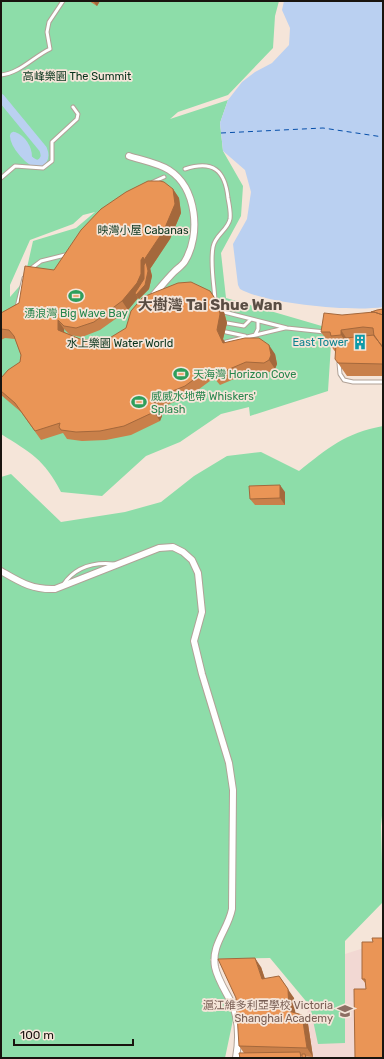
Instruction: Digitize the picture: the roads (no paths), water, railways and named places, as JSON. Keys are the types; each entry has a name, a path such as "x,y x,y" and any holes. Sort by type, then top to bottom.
{"street":[{"path":"129,156 168,170 174,174 187,193 195,214 196,227 194,240 185,262 150,300"},
{"path":"1,571 22,583 40,589 55,589 159,548 173,547 183,552 192,560 198,573 202,612 194,641 202,674 229,763 233,798 230,914 229,920 218,938 215,952 215,966 237,1018 236,1058"}],"lane":[{"path":"1,76 14,73 32,59 50,49 47,32 49,22 63,1"},
{"path":"1,178 15,166 43,168 52,161 52,142 77,119 78,114 73,106"},
{"path":"185,169 199,165 208,166 221,174 227,183 230,219 226,227 216,237 212,250 215,300"},
{"path":"151,183 164,177"},
{"path":"14,310 19,302 24,277 32,267 41,261 60,258 69,253"},
{"path":"224,312 287,328 315,330 331,334"},
{"path":"227,323 244,326 252,319"},
{"path":"255,335 258,328 258,321"},
{"path":"226,342 287,328"},
{"path":"226,332 247,336"},
{"path":"339,358 340,374 344,380 353,382 383,382"},
{"path":"62,586 73,573 81,568 99,564 118,565"}],"water":[{"path":"284,1 383,1 383,307 352,308 310,306 289,303 252,294 240,289 238,285 233,244 247,219 251,192 245,170 223,151 220,123 228,100 242,82 255,72 272,63 289,45 290,28 282,10"}],"waterway":[{"path":"1,98 43,149 45,156 43,161 39,164 27,158 17,144 14,136"},
{"path":"14,136 20,139 24,144 28,157"}],"place":[{"name":"湧浪灣 Big Wave Bay","path":"76,296"},
{"name":"East Tower","path":"360,342"},
{"name":"天海灣 Horizon Cove","path":"181,374"},
{"name":"威威水地帶 Whiskers' Splash","path":"139,402"},
{"name":"滬江維多利亞學校 Victoria Shanghai Academy","path":"345,1011"}],"district":[{"name":"大樹灣 Tai Shue Wan","path":"210,305"}],"park label":[{"name":"高峰樂園 The Summit","path":"77,76"},
{"name":"映灣小屋 Cabanas","path":"143,230"},
{"name":"水上樂園 Water World","path":"120,343"}]}
